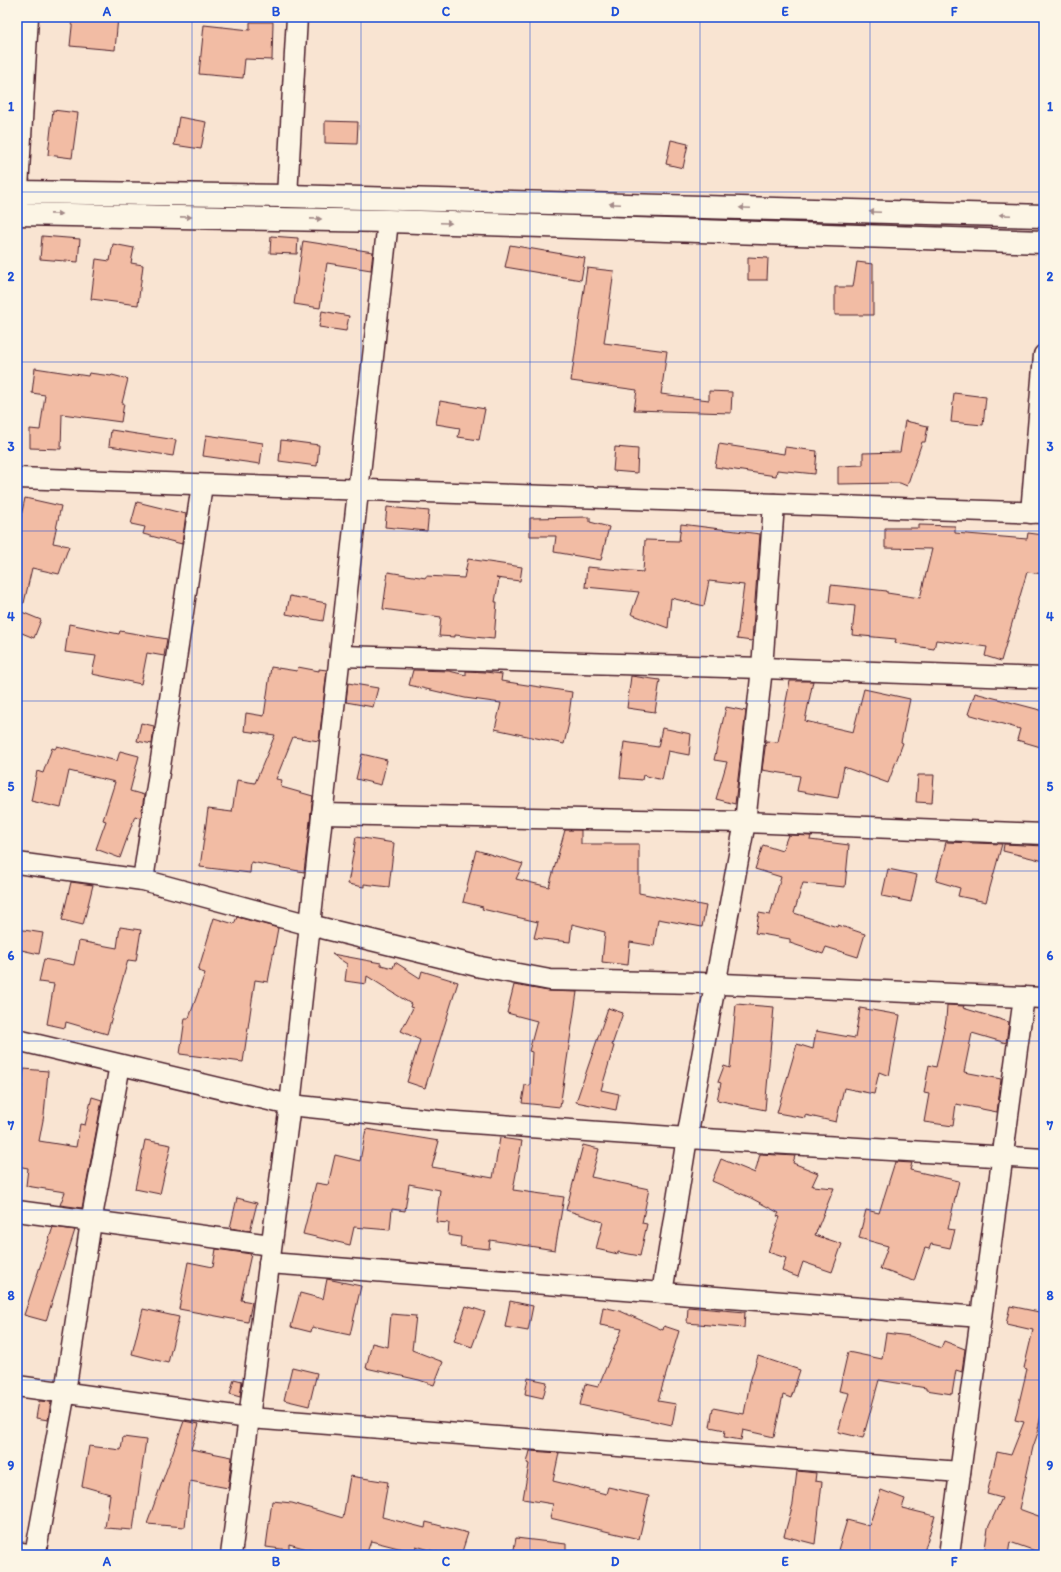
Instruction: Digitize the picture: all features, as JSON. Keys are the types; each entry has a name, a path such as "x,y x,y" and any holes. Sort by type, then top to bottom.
{"main road":[{"path":"18,196 287,196 1044,216"},
{"path":"17,214 388,221 1044,242"}],"street":[{"path":"18,196 28,17"},
{"path":"287,196 297,17"},
{"path":"231,1555 290,1105 388,221"},
{"path":"17,478 1037,513 1044,355"},
{"path":"144,880 202,485"},
{"path":"662,1293 687,1138 745,822 762,668 774,504"},
{"path":"340,656 1044,678"},
{"path":"322,814 745,822 1044,834"},
{"path":"17,863 144,880 310,925 481,967 550,980 715,984 1044,998"},
{"path":"950,1555 1024,997"},
{"path":"17,1040 290,1105 443,1121 687,1138 1044,1159"},
{"path":"17,1552 34,1555 65,1392 91,1222 120,1065"},
{"path":"17,1211 91,1222 270,1254 662,1293 981,1317"},
{"path":"17,1386 249,1418 960,1472"}],"building":[{"path":"73,17 118,17 115,50 70,46"},
{"path":"250,22 273,22 272,60 245,59 243,78 199,74 204,25 250,30"},
{"path":"53,110 78,113 72,158 48,155"},
{"path":"179,117 206,122 201,149 174,145"},
{"path":"325,121 358,122 357,144 325,143"},
{"path":"671,140 688,144 683,168 666,164"},
{"path":"42,236 80,239 78,262 40,259"},
{"path":"271,236 298,238 297,254 270,253"},
{"path":"303,241 373,252 371,270 327,263 320,308 294,304"},
{"path":"113,244 134,248 131,263 143,265 138,305 91,299 96,259 110,261"},
{"path":"510,245 585,258 581,280 505,267"},
{"path":"748,257 768,258 767,280 748,280"},
{"path":"857,262 873,264 873,315 835,315 835,287 853,287"},
{"path":"587,268 614,271 604,343 667,351 661,394 709,400 709,391 732,392 731,413 634,410 637,390 571,381"},
{"path":"322,311 349,316 346,331 319,327"},
{"path":"35,368 88,376 89,373 112,375 128,379 122,403 124,403 121,422 62,414 61,449 30,448 30,429 40,430 45,395 32,393"},
{"path":"954,393 986,397 983,425 951,422"},
{"path":"440,401 485,409 479,440 458,437 460,428 436,424"},
{"path":"905,421 928,426 925,442 922,442 907,486 900,483 838,484 838,466 863,465 863,453 900,452"},
{"path":"111,430 176,440 173,456 109,446"},
{"path":"206,435 263,443 260,464 203,456"},
{"path":"281,440 319,445 317,466 279,461"},
{"path":"719,444 784,454 785,447 817,451 815,474 777,470 776,476 715,467"},
{"path":"615,447 638,449 637,473 613,471"},
{"path":"25,498 61,506 53,543 69,546 59,574 32,568 24,603 17,602 17,535"},
{"path":"137,502 186,514 182,544 143,534 145,527 131,524"},
{"path":"387,507 429,511 427,531 385,527"},
{"path":"590,517 590,522 609,527 601,560 554,552 556,536 530,536 530,518"},
{"path":"681,524 760,534 752,641 737,639 744,585 709,581 704,606 671,598 668,628 631,614 639,592 585,587 587,567 643,572 645,540 679,541"},
{"path":"919,525 955,526 955,533 1027,539 1028,533 1044,535 1044,574 1027,572 1001,661 985,656 987,647 936,640 934,649 895,643 896,639 852,635 855,606 829,603 831,585 887,591 887,593 920,598 932,549 885,548 885,528 919,528"},
{"path":"468,559 522,567 520,581 496,578 499,579 495,602 497,602 494,639 455,635 455,637 439,636 441,617 383,609 388,572 426,578 426,576 464,578"},
{"path":"290,596 326,603 323,621 286,614"},
{"path":"17,610 41,620 34,638 17,631"},
{"path":"69,624 119,634 120,631 167,639 164,656 147,653 141,684 92,674 96,656 65,652"},
{"path":"271,667 297,671 298,667 319,671 319,669 327,670 319,741 293,737 276,779 282,780 281,787 313,796 304,872 251,862 250,873 200,867 208,809 232,812 237,780 255,783 275,735 244,731 246,713 264,716"},
{"path":"413,670 449,671 466,675 466,671 502,674 501,681 572,692 569,723 564,744 495,729 501,703 465,698 409,685"},
{"path":"631,676 660,680 655,712 627,708"},
{"path":"790,681 813,681 805,721 853,732 864,689 910,699 901,742 903,743 888,783 844,767 838,798 797,791 800,776 762,770 766,741 778,742"},
{"path":"348,683 378,688 373,707 346,702"},
{"path":"975,693 1044,711 1044,748 1017,740 1020,729 968,714"},
{"path":"726,707 746,711 735,804 716,799 727,762 714,760"},
{"path":"141,723 154,726 152,744 137,741"},
{"path":"662,728 691,734 689,755 668,751 662,780 643,775 642,780 620,778 624,742 658,747"},
{"path":"57,746 117,761 120,751 139,756 130,791 144,795 141,818 135,816 120,858 96,849 106,821 103,820 115,782 69,771 61,808 31,801 37,771 43,773 52,748 55,749"},
{"path":"362,754 387,760 381,785 356,779"},
{"path":"918,775 934,775 932,803 916,802"},
{"path":"565,830 581,830 581,844 639,844 639,893 706,906 702,927 658,919 654,946 630,942 628,965 602,962 605,932 572,924 570,942 534,938 538,922 482,909 483,907 463,902 476,850 523,864 516,879 549,887"},
{"path":"788,835 811,836 810,840 849,845 845,887 803,883 794,913 837,927 838,925 865,934 858,957 826,947 823,954 790,943 790,939 755,933 759,913 770,915 781,877 755,869 763,845 782,851"},
{"path":"356,837 394,843 389,887 364,884 364,887 348,884"},
{"path":"946,842 1002,844 986,902 958,896 960,888 936,881"},
{"path":"1004,844 1044,846 1044,861 1003,851"},
{"path":"888,869 917,875 911,902 882,896"},
{"path":"71,882 93,885 83,925 62,920"},
{"path":"237,917 278,928 268,982 255,980 243,1062 180,1054 185,1018 189,1018 205,973 198,971 214,918 234,924"},
{"path":"120,927 141,930 136,961 128,960 107,1034 66,1022 65,1028 47,1024 54,984 39,982 44,959 74,965 79,941 117,948"},
{"path":"17,929 43,933 39,954 17,949"},
{"path":"332,954 381,963 381,965 393,968 395,962 420,978 422,971 458,982 425,1088 407,1082 420,1040 401,1031 413,1008 410,1007 411,1004 367,976 366,984 345,981 347,964"},
{"path":"514,985 548,991 577,992 560,1107 522,1103 525,1085 530,1086 532,1052 529,1051 537,1021 507,1013"},
{"path":"736,1004 774,1007 765,1110 717,1100 721,1083 718,1082 724,1066 730,1068"},
{"path":"947,1005 964,1006 963,1008 1009,1022 1006,1043 972,1033 964,1072 1001,1079 997,1112 956,1104 953,1126 924,1122 929,1094 924,1093 929,1065 936,1067 946,1020"},
{"path":"608,1008 623,1013 612,1045 614,1046 601,1090 619,1094 616,1110 576,1102"},
{"path":"860,1008 900,1015 889,1076 879,1072 874,1094 844,1088 836,1122 805,1115 805,1118 777,1113 797,1044 813,1049 816,1031 855,1038"},
{"path":"24,1069 48,1071 44,1115 39,1141 76,1147 80,1124 85,1125 92,1097 102,1100 82,1208 60,1205 65,1192 26,1186 28,1168 17,1166 17,1109 19,1109"},
{"path":"366,1129 439,1141 432,1167 493,1178 500,1138 522,1141 513,1190 564,1197 555,1250 490,1240 489,1249 460,1246 461,1237 448,1235 449,1223 436,1222 440,1190 409,1184 405,1211 392,1209 390,1230 354,1227 350,1245 303,1234 316,1183 328,1185 335,1155 360,1161"},
{"path":"145,1140 171,1145 160,1194 135,1189"},
{"path":"583,1145 599,1149 591,1177 649,1189 642,1223 647,1224 640,1256 618,1252 618,1254 596,1249 603,1222 566,1210"},
{"path":"760,1154 795,1156 793,1163 818,1173 812,1186 834,1188 815,1235 842,1244 832,1272 803,1262 798,1277 782,1271 786,1258 768,1252 780,1217 777,1216 779,1213 751,1198 712,1181 721,1159 755,1173"},
{"path":"895,1162 912,1163 910,1170 959,1181 948,1229 955,1230 950,1248 931,1244 929,1249 925,1248 914,1281 880,1269 888,1246 859,1238 866,1210 879,1213"},
{"path":"237,1198 257,1203 250,1231 230,1228"},
{"path":"53,1227 75,1230 46,1321 24,1315"},
{"path":"216,1249 251,1254 241,1300 252,1302 248,1322 179,1309 188,1262 213,1267"},
{"path":"327,1279 361,1286 350,1335 312,1327 311,1332 291,1327 300,1293 323,1299"},
{"path":"510,1301 533,1306 528,1331 505,1327"},
{"path":"466,1306 485,1312 472,1347 454,1341"},
{"path":"1010,1306 1044,1313 1044,1402 1039,1430 1033,1447 1019,1509 1044,1518 1044,1554 1010,1542 1008,1555 984,1555 988,1528 1002,1498 987,1494 997,1452 1011,1455 1024,1422 1015,1420 1027,1369 1024,1368 1033,1330 1006,1324"},
{"path":"603,1307 620,1311 663,1330 664,1326 679,1331 658,1401 676,1404 672,1425 580,1405 585,1384 598,1387 622,1329 600,1325"},
{"path":"688,1307 745,1312 744,1328 687,1323"},
{"path":"143,1309 179,1317 168,1363 132,1354"},
{"path":"391,1314 416,1316 412,1350 443,1362 434,1385 419,1380 366,1368 372,1343 388,1347"},
{"path":"886,1333 910,1336 941,1348 944,1341 965,1349 962,1372 956,1370 952,1394 879,1380 863,1438 838,1432 849,1393 839,1391 848,1352 882,1359"},
{"path":"758,1356 800,1370 791,1398 783,1395 774,1437 743,1430 741,1440 724,1437 725,1430 710,1427 713,1408 744,1414 750,1382"},
{"path":"292,1367 317,1373 309,1406 284,1400"},
{"path":"528,1378 547,1382 543,1398 525,1394"},
{"path":"234,1379 242,1381 240,1397 230,1394"},
{"path":"39,1401 51,1402 48,1420 36,1418"},
{"path":"184,1421 199,1424 191,1449 232,1457 228,1488 190,1481 185,1527 147,1524"},
{"path":"123,1437 146,1440 133,1530 105,1528 110,1494 82,1486 89,1446 121,1450"},
{"path":"530,1451 559,1453 553,1481 606,1494 608,1487 649,1496 639,1539 550,1518 553,1504 523,1499 529,1464 527,1463"},
{"path":"797,1471 816,1473 815,1481 822,1482 815,1544 784,1536 793,1504"},
{"path":"350,1476 388,1482 382,1517 425,1528 426,1522 468,1533 461,1555 447,1555 416,1546 414,1552 371,1541 366,1555 329,1555 289,1544 289,1550 266,1547 272,1501 292,1503 343,1518"},
{"path":"881,1490 905,1499 902,1508 935,1516 923,1555 855,1555 838,1550 847,1520 869,1526"},
{"path":"516,1538 566,1544 566,1555 513,1555"}]}
